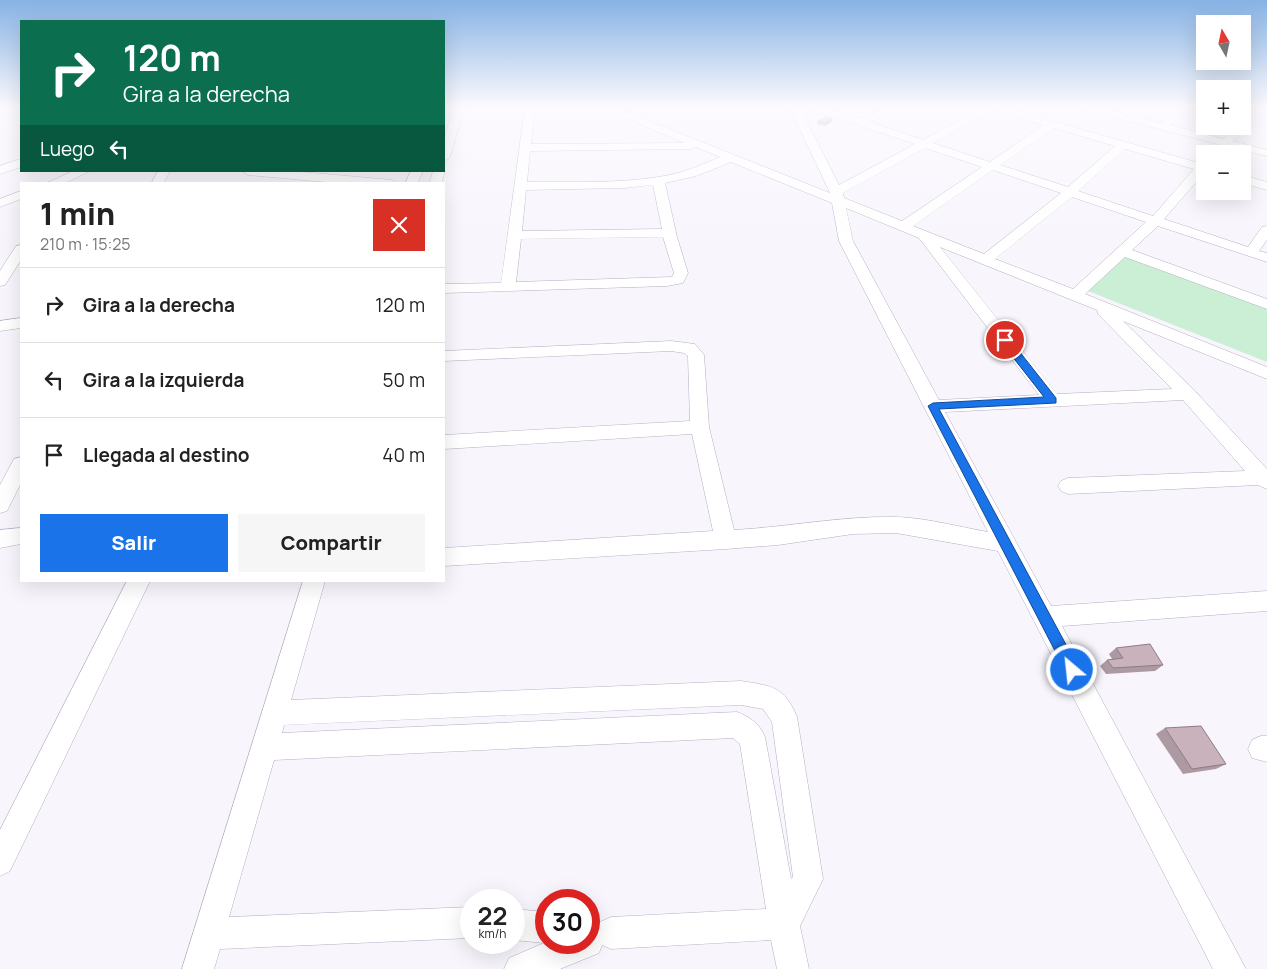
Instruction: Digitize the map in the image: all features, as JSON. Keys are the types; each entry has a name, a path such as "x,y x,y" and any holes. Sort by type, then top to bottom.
{"street":[{"path":"508,287 524,153"},
{"path":"718,153 837,195 904,226 1267,373"},
{"path":"817,153 837,195 846,241 1230,969"},
{"path":"837,195 910,153"},
{"path":"954,153 1267,258"},
{"path":"904,226 1011,153"},
{"path":"986,259 1070,192 1113,153"},
{"path":"1157,153 1196,164"},
{"path":"0,166 20,158"},
{"path":"520,186 624,184 658,181 692,173 729,158"},
{"path":"0,170 20,163"},
{"path":"66,181 82,172"},
{"path":"250,172 352,182"},
{"path":"1076,295 1155,220 1196,175"},
{"path":"445,289 668,282 678,280 682,273 668,229 658,181"},
{"path":"1251,182 1267,186"},
{"path":"0,203 20,195"},
{"path":"515,231 668,229"},
{"path":"1251,252 1267,230"},
{"path":"922,233 1052,400"},
{"path":"1123,251 1267,304"},
{"path":"0,282 20,252"},
{"path":"1098,304 1188,394 1266,478"},
{"path":"0,326 20,323"},
{"path":"445,356 671,346 689,348 696,354 700,427 726,540"},
{"path":"933,406 1188,394"},
{"path":"445,442 700,427"},
{"path":"0,505 20,466"},
{"path":"1068,486 1266,478"},
{"path":"445,557 726,540 778,536 853,526 896,525 1005,542"},
{"path":"0,539 20,536"},
{"path":"0,861 139,582"},
{"path":"198,969 314,582"},
{"path":"1044,617 1267,601"},
{"path":"274,713 741,693 770,698 784,717 808,878 784,924"},
{"path":"264,747 737,725 752,737 793,969"},
{"path":"209,934 460,923"},
{"path":"600,937 784,924"},
{"path":"520,969 555,954"}],"green space":[{"path":"1126,254 1267,307 1267,362 1088,291"}],"building":[{"path":"1150,644 1163,665 1113,668 1107,660 1123,658 1116,648"},
{"path":"1201,726 1226,764 1192,769 1165,728"}],"route":[{"path":"1005,340 1052,400 933,406 1072,670"}]}
